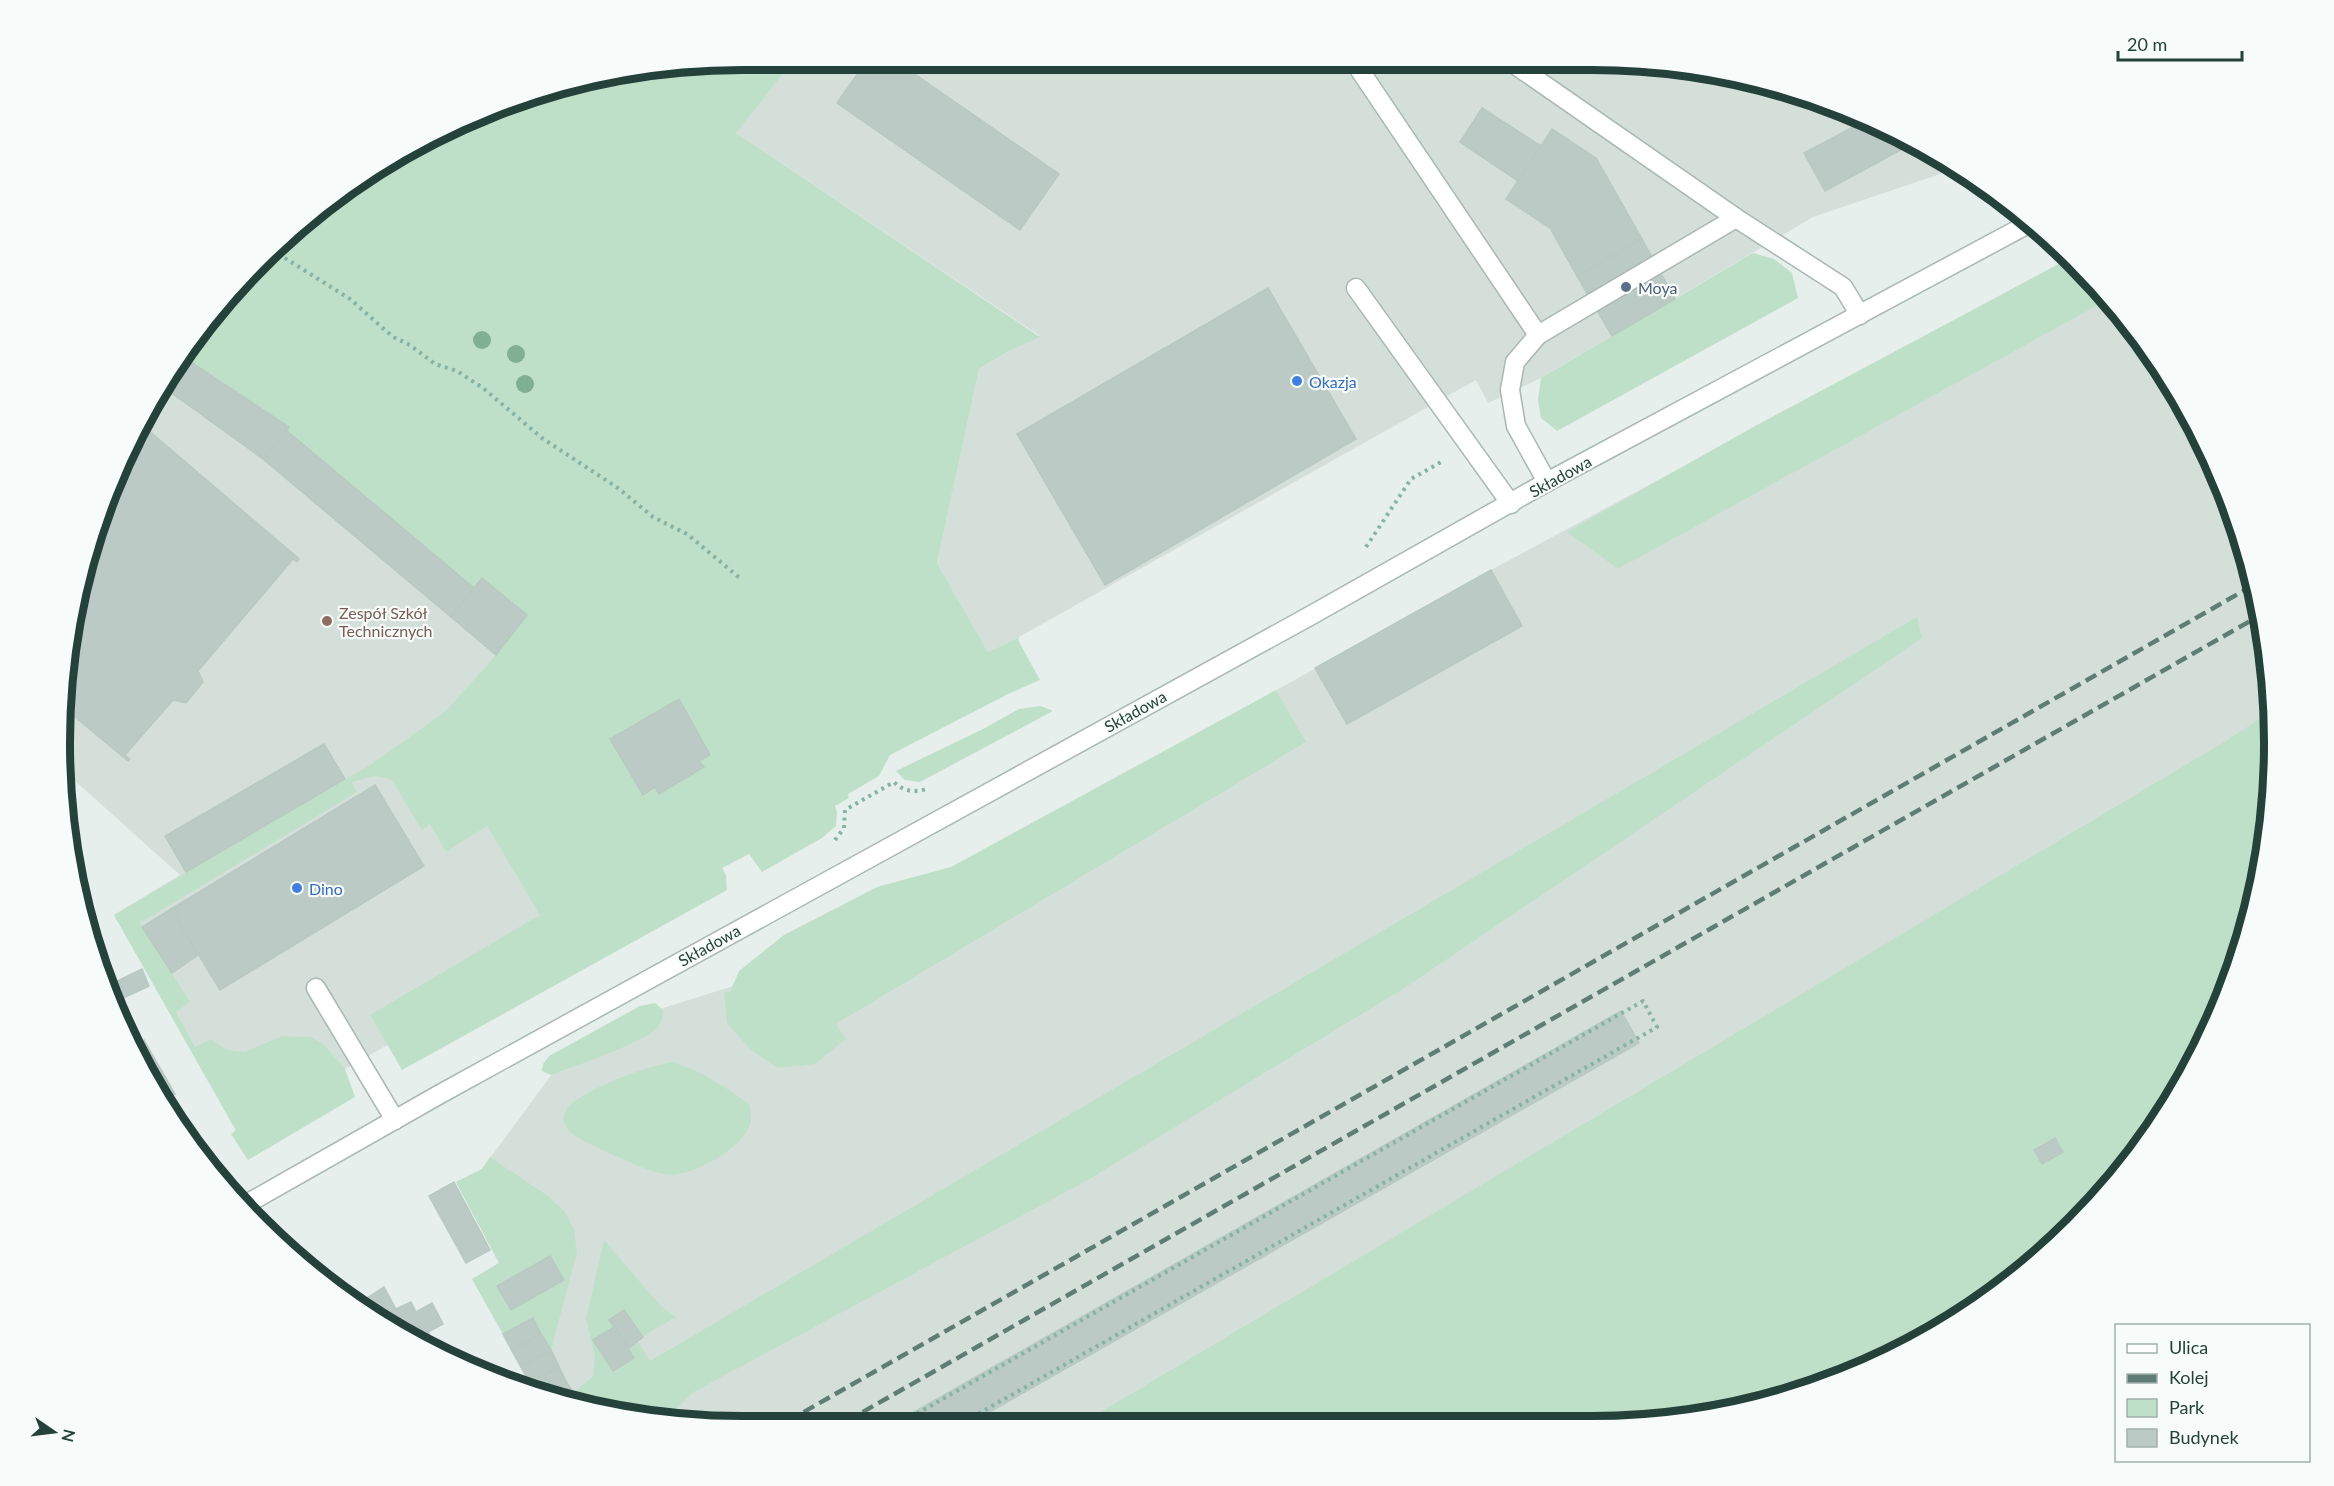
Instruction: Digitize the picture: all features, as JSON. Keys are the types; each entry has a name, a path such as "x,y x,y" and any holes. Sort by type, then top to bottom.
{"street":[{"path":"1360,70 1538,334"},
{"path":"1523,70 1736,218 1843,287 1860,315"},
{"path":"1547,482 1516,426 1510,390 1515,362 1538,334 1736,218"},
{"name":"Składowa","path":"251,1201 1547,482 2022,227"},
{"path":"1356,288 1511,504"},
{"path":"316,988 395,1120"}],"path":[{"path":"280,255 350,299 393,338 410,345 435,364 457,371 483,388 542,438 618,488 653,517 687,534 741,579"},
{"path":"1356,553 1367,547 1411,479 1447,458"},
{"path":"833,841 844,828 845,810 894,782 900,787 913,791 930,788"},
{"path":"913,1416 1643,1001 1657,1026 974,1416"}],"shaded area":[{"path":"743,70 1591,70 1635,72 1722,83 1807,106 1888,140 1946,172 1813,217 1541,378 1488,403 1476,380 1019,637 988,652 937,563 979,369 1040,336 651,77"},
{"path":"2062,262 2125,334 2150,369 2194,446 2228,527 2241,569 2258,655 2262,699 2264,743 2258,831 2241,917 2228,959 2194,1040 2150,1117 2125,1152 2067,1219 2034,1249 1965,1302 1888,1346 1848,1364 1765,1393 1679,1410 1635,1414 1591,1416 743,1416 655,1410 612,1403 529,1381 472,1279 499,1263 456,1182 482,1169 569,1051 644,1014 768,975 1491,570"},
{"path":"190,361 599,632 581,935 236,1131 114,915 180,875 72,778 70,743 76,655 83,612 106,527 140,446"}],"green space":[{"path":"786,70 736,133 1040,337 1009,351 979,369 937,563 988,652 1019,637 1018,640 1040,680 890,755 879,776 848,794 849,798 835,806 836,826 822,838 762,872 749,854 722,868 726,875 727,890 402,1070 370,1015 540,915 487,826 446,852 430,824 422,830 391,779 373,776 352,782 357,792 140,923 190,1002 176,1012 195,1047 211,1039 226,1050 245,1052 282,1036 311,1037 323,1044 345,1069 355,1097 248,1160 231,1134 236,1130 114,915 373,763 446,711 527,616 482,578 474,588 286,430 288,426 190,361 209,334 267,267 334,209 369,184 446,140 527,106 569,93 655,76 699,72"},
{"path":"1753,253 1774,259 1792,273 1798,298 1557,431 1541,418 1538,400 1541,378"},
{"path":"2062,262 2100,304 1618,569 1567,532 1755,426"},
{"path":"1917,617 1922,638 1403,989 1086,1181 692,1393 673,1412 612,1403 573,1394 593,1376 595,1357 586,1319 604,1240 660,1305 676,1317 637,1340 650,1361"},
{"path":"1276,690 1306,742 836,1024 846,1039 815,1064 778,1068 750,1049 727,1023 724,992 730,992 739,971 784,935 877,887 951,867"},
{"path":"1041,706 1053,711 920,782 905,780 896,771 1019,709"},
{"path":"2263,717 2262,787 2251,874 2228,959 2194,1040 2150,1117 2125,1152 2067,1219 2000,1277 1927,1325 1888,1346 1807,1380 1765,1393 1679,1410 1591,1416 1094,1416"},
{"path":"655,1003 663,1010 662,1018 657,1028 650,1034 610,1053 557,1073 551,1075 542,1071 543,1064 549,1056 640,1006"},
{"path":"672,1062 712,1080 749,1104 751,1118 749,1127 737,1143 718,1158 687,1172 659,1173 598,1148 575,1136 568,1129 563,1120 566,1111 580,1097 620,1078"},
{"path":"490,1157 548,1196 565,1212 574,1229 577,1253 551,1350 533,1318 503,1334 472,1279 499,1263 456,1182 482,1169"}],"building":[{"path":"860,70 909,70 1059,174 1020,230 837,103"},
{"path":"1482,108 1541,146 1518,181 1460,142"},
{"path":"1856,125 1904,148 1825,191 1804,153"},
{"path":"1552,129 1596,158 1642,239 1577,276 1550,228 1506,199"},
{"path":"1642,239 1675,299 1612,336 1577,276"},
{"path":"1268,288 1356,439 1105,585 1017,434"},
{"path":"190,361 289,427 263,459 170,392"},
{"path":"148,430 299,559 297,562 293,559 198,671 203,682 186,703 173,700 125,755 130,759 128,761 71,714 72,699 76,655 93,569 122,486"},
{"path":"286,430 474,588 451,617 263,459"},
{"path":"1491,570 1522,626 1347,724 1315,668"},
{"path":"482,578 527,615 496,655 451,617"},
{"path":"679,699 710,755 699,761 704,767 659,794 655,787 643,795 610,739"},
{"path":"324,744 345,779 186,872 165,836"},
{"name":"Dino","path":"375,785 424,866 220,990 171,909"},
{"path":"171,909 198,955 172,973 142,927"},
{"path":"142,969 149,986 122,999 115,982"},
{"path":"1621,1011 1639,1043 983,1416 907,1416"},
{"path":"144,1040 175,1094 171,1096 141,1042"},
{"path":"2055,1138 2063,1152 2042,1164 2034,1150"},
{"path":"454,1182 490,1250 466,1263 429,1196"},
{"path":"550,1256 564,1280 511,1310 497,1286"},
{"path":"384,1287 396,1309 411,1302 416,1312 432,1303 443,1324 428,1332 432,1338 369,1302 367,1298"},
{"path":"624,1310 643,1337 629,1348 609,1320"},
{"path":"533,1318 541,1334 512,1351 503,1334"},
{"path":"614,1327 634,1358 613,1371 593,1340"},
{"path":"541,1334 551,1350 521,1367 512,1351"},
{"path":"551,1350 559,1366 532,1382 529,1380 521,1367"},
{"path":"559,1367 567,1383 556,1389 532,1382"},
{"path":"567,1383 574,1394 569,1393 556,1389"}],"railway":[{"path":"797,1416 2246,590"},
{"path":"856,1416 2252,620"}],"place":[{"name":"Moya","path":"1626,287"},
{"name":"Okazja","path":"1297,381"},
{"name":"Zespół Szkół Technicznych","path":"327,621"},
{"name":"Dino","path":"297,888"}]}
